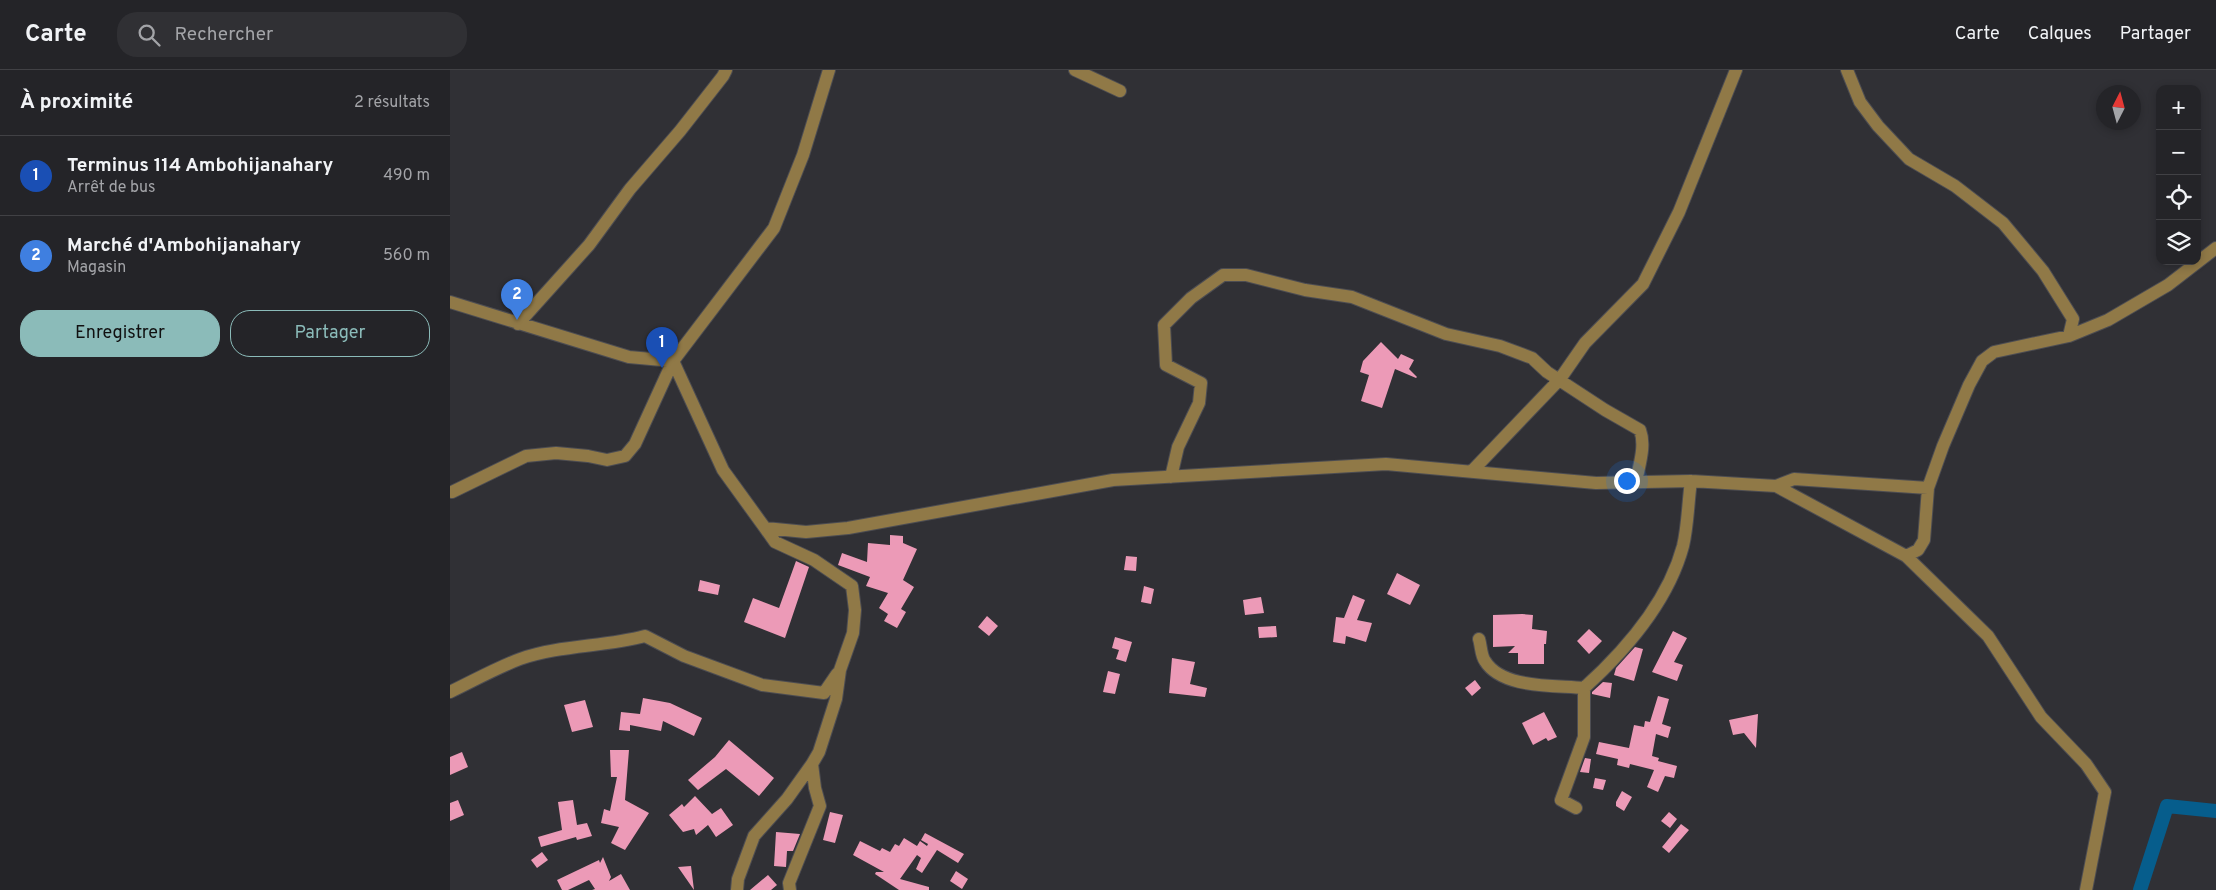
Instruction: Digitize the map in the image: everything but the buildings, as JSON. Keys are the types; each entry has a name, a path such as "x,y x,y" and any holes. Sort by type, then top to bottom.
{"street":[{"path":"518,324 589,245 630,190 711,92 726,70"},
{"path":"452,492 475,483 526,456 556,454 588,456 607,460 625,456 635,444 673,361 774,228 804,156 829,70"},
{"path":"1075,70 1120,91"},
{"path":"1472,471 1560,379 1585,343 1643,284 1679,212 1736,70"},
{"path":"1847,70 1860,102 1878,126 1909,159 1955,186 2003,223 2043,271 2073,319 2069,336"},
{"path":"1906,556 1918,550 1924,540 1928,488 1943,446 1969,385 1982,361 1994,352 2069,336 2108,320 2168,285 2216,248"},
{"path":"1171,476 1178,447 1199,403 1200,382 1166,366 1164,325 1191,298 1223,275 1246,275 1305,290 1352,297 1446,334 1500,346 1532,358 1547,372 1605,410 1640,430 1643,438 1643,448 1636,482"},
{"path":"450,302 629,357 673,361"},
{"path":"673,361 723,470 765,528 776,542 814,560 852,586 855,610 853,633 840,670 836,699 819,752 787,799 754,836 738,879 737,890"},
{"path":"765,528 806,532 848,528 1113,480 1386,464 1596,482 1691,481 1776,486 1794,479 1928,488"},
{"path":"1479,639 1485,662 1506,680 1539,685 1584,688 1609,666 1635,635 1664,593 1683,546 1691,481"},
{"path":"1776,486 1906,556 1988,636 2041,717 2086,764 2105,792 2086,890"},
{"path":"450,692 521,659 567,648 627,641 645,636 684,656 762,684 824,693 840,670"},
{"path":"1576,808 1561,800 1584,737 1584,688"},
{"path":"790,890 789,883 820,806 815,788 812,764"}],"waterway":[{"path":"2140,890 2167,806 2216,811"}],"place":[{"name":"Marché d'Ambohijanahary","path":"517,320"},
{"name":"Terminus 114 Ambohijanahary","path":"662,368"}]}
